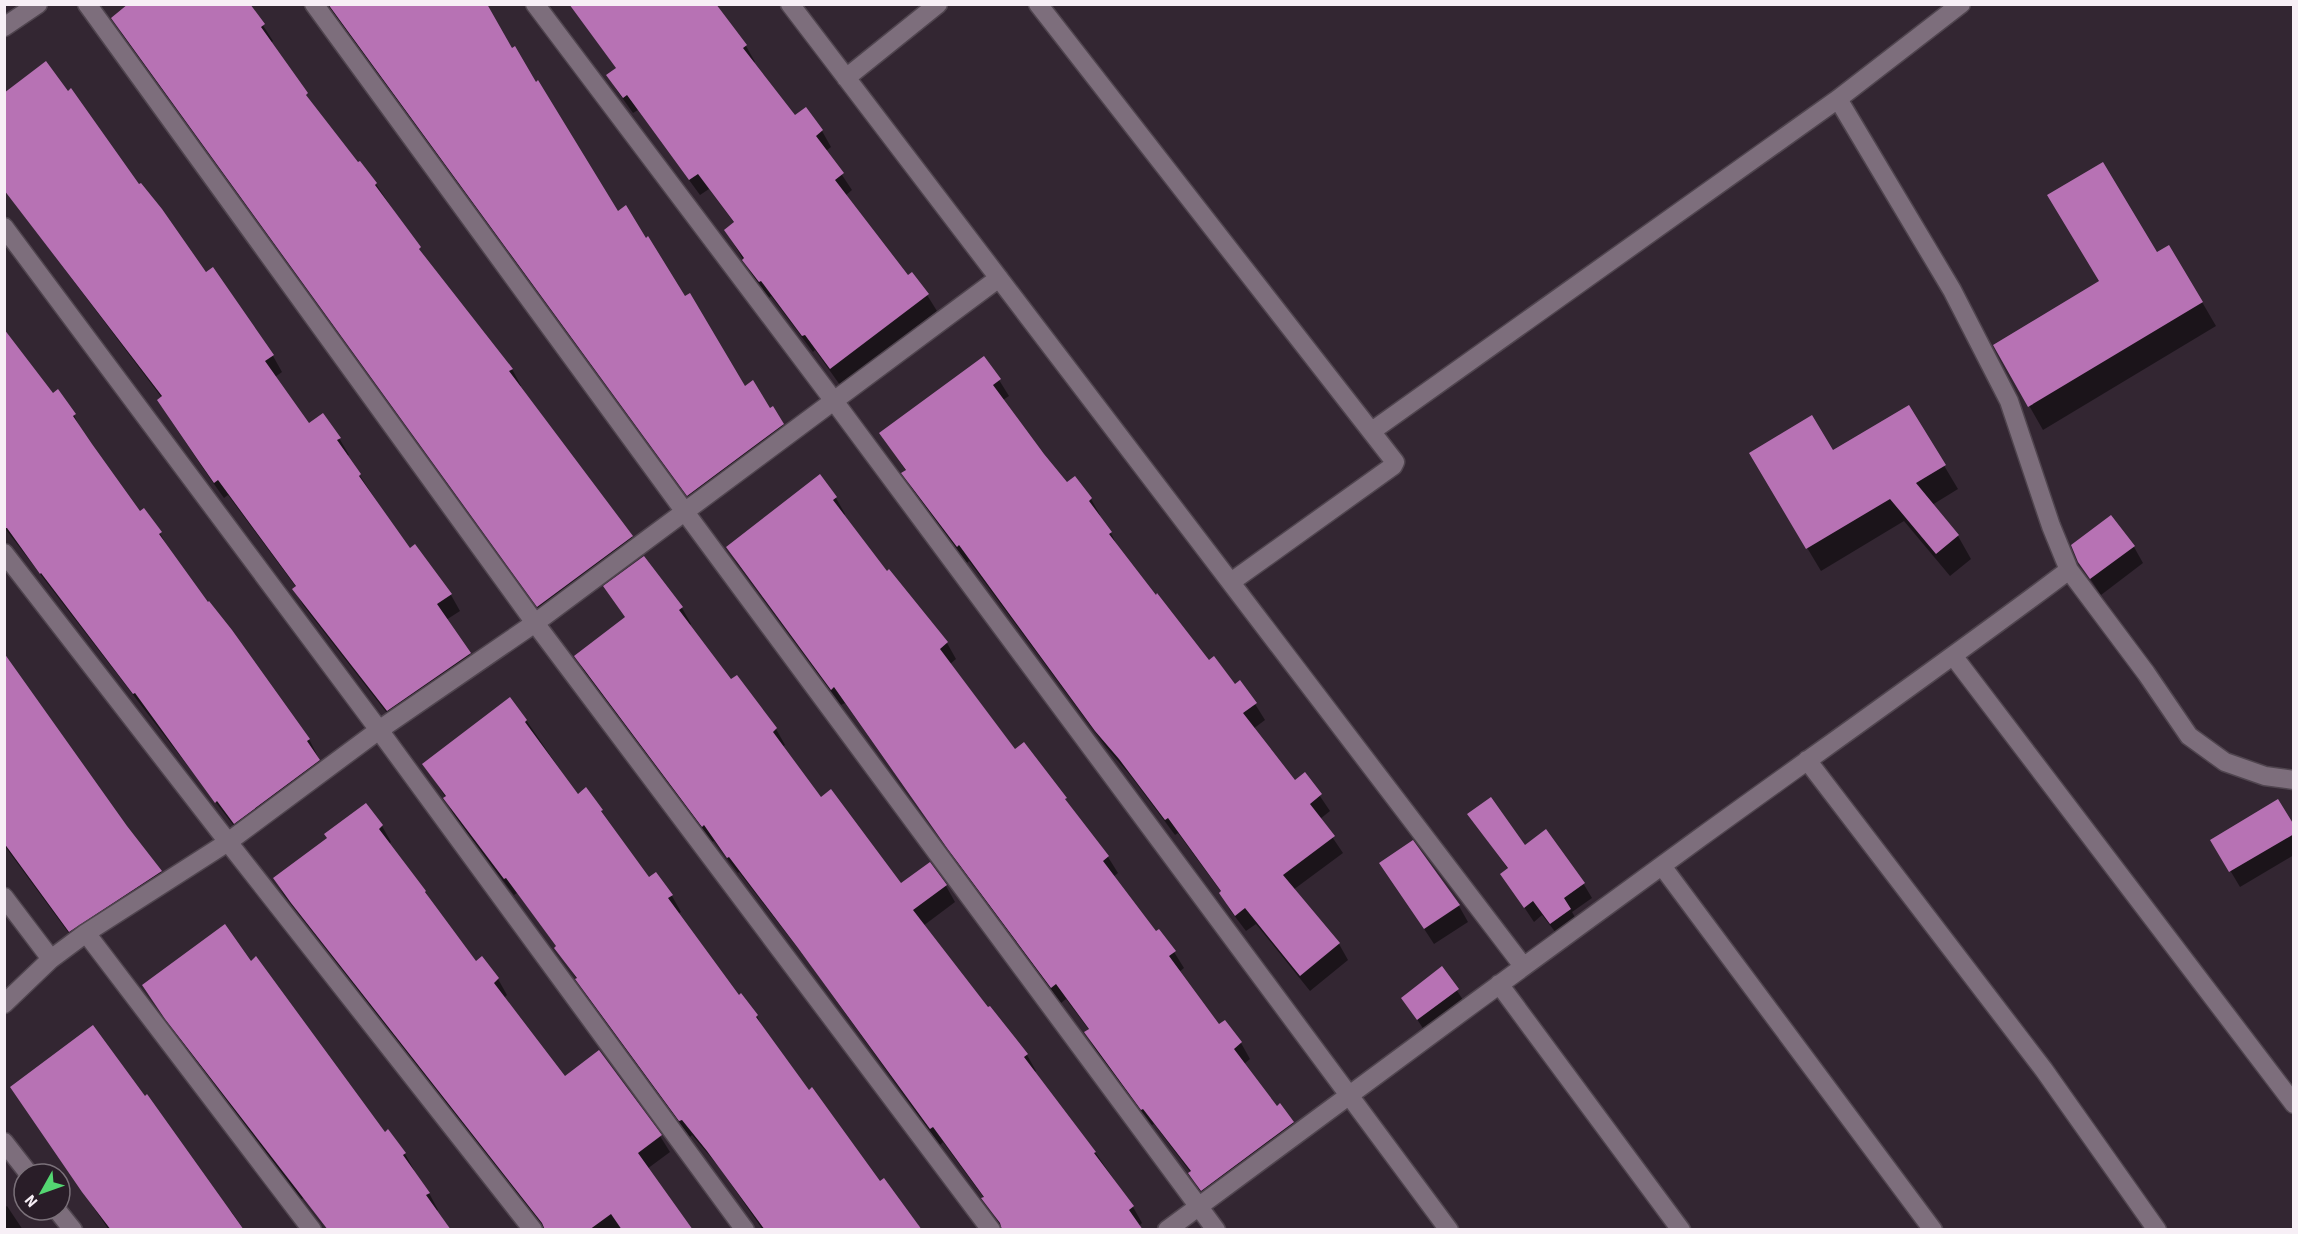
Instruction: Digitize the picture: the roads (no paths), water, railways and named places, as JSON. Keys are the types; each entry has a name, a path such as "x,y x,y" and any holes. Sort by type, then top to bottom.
{"street":[{"path":"4,27 38,4"},
{"path":"87,4 536,623 991,1230"},
{"path":"314,4 685,512 1216,1230"},
{"path":"534,4 834,401 1449,1230"},
{"path":"790,4 1523,966"},
{"path":"846,78 938,4"},
{"path":"1038,4 1395,462 1393,466 1231,582"},
{"path":"1372,430 1838,99 1961,4"},
{"path":"1838,99 1952,290 2009,401 2051,526 2069,570 2146,673 2189,736 2225,762 2265,776 2294,780"},
{"path":"4,227 379,730 745,1230"},
{"path":"4,1004 51,959 86,933 228,842 379,730 536,623 999,278"},
{"path":"4,553 532,1230"},
{"path":"1167,1230 1523,966 1807,760 1954,657 2069,570"},
{"path":"1954,657 2294,1104"},
{"path":"1807,760 2044,1070 2157,1230"},
{"path":"1662,866 1934,1230"},
{"path":"4,897 51,959"},
{"path":"86,933 312,1230"},
{"path":"1499,984 1681,1230"},
{"path":"4,1142 20,1162"}]}
